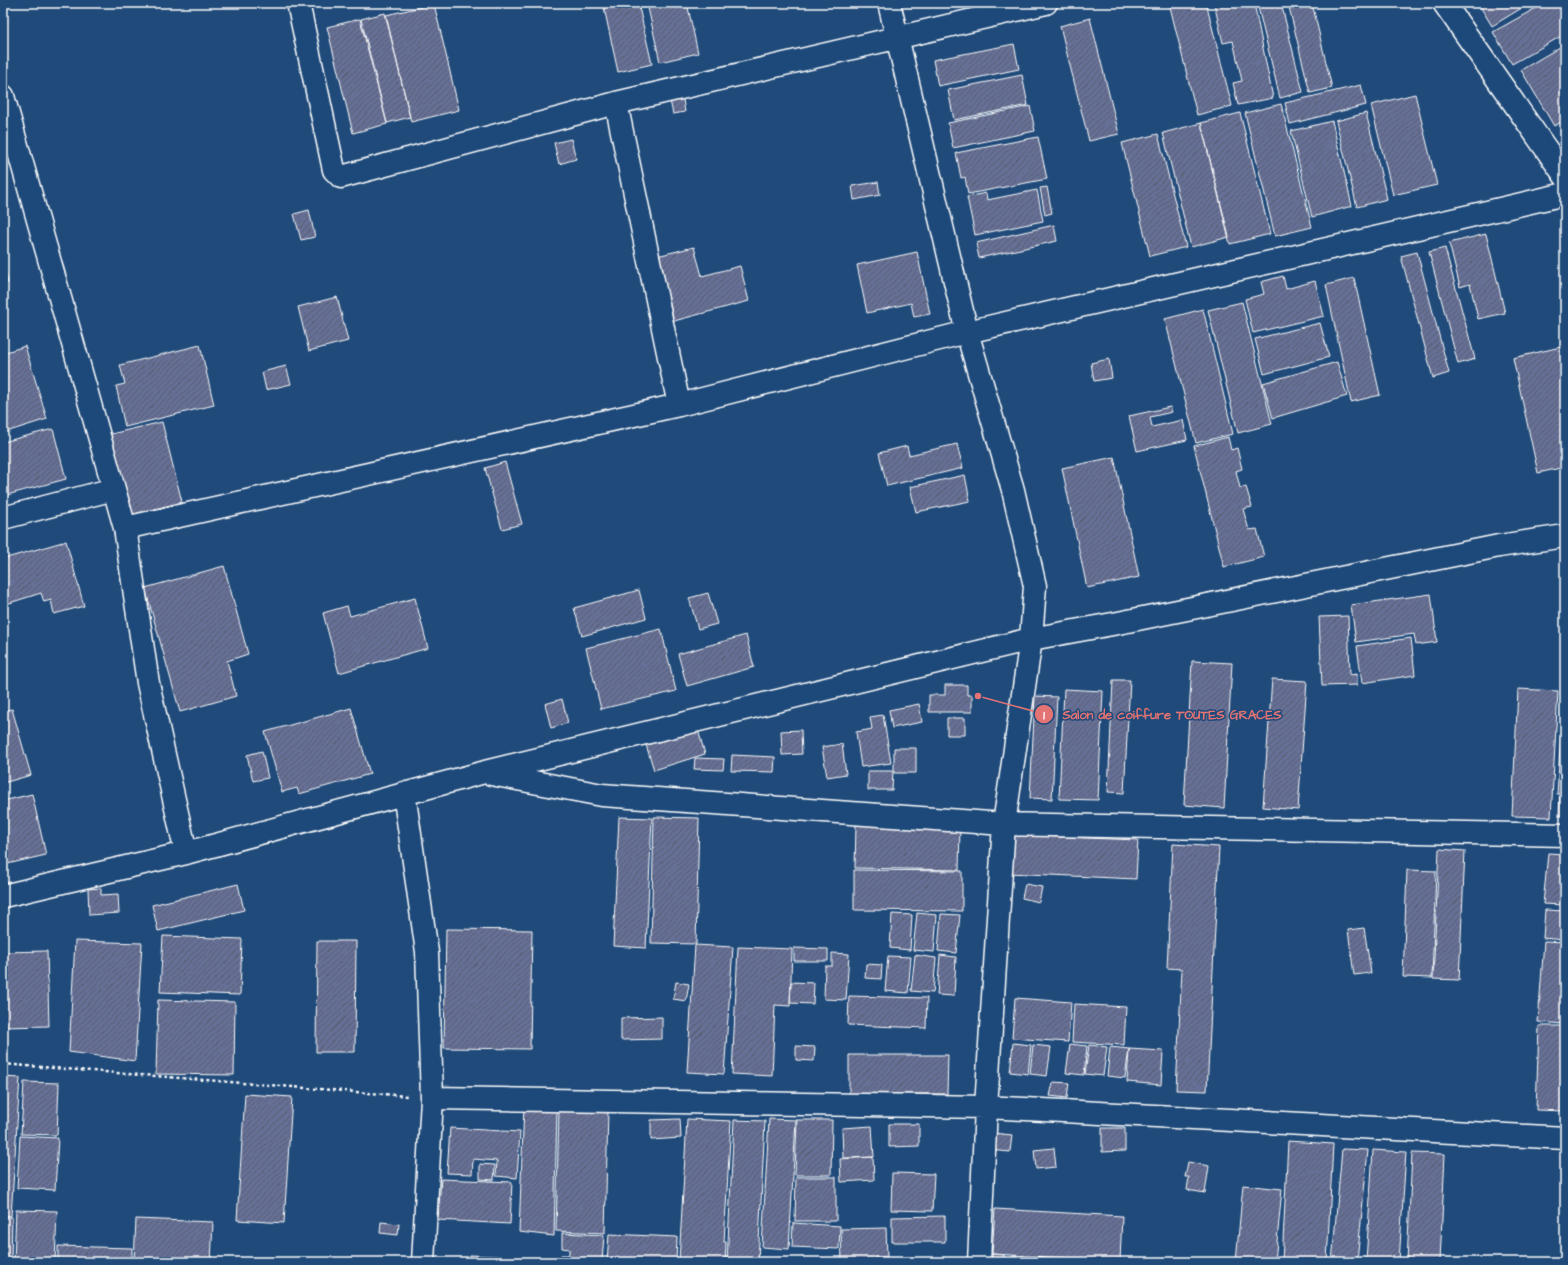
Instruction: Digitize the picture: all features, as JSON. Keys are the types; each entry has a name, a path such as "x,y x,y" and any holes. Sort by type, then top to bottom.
{"street":[{"path":"298,3 334,170 341,177 616,103 1046,3"},
{"path":"889,3 967,332 1013,490 1035,586 1031,638 1004,824 986,1107 979,1262"},
{"path":"1444,3 1565,176"},
{"path":"3,96 125,528 148,683 186,853"},
{"path":"616,103 679,405"},
{"path":"125,528 679,405 967,332 1565,194"},
{"path":"3,518 114,489"},
{"path":"3,896 186,853 485,772 1031,638 1118,623 1499,546 1565,536"},
{"path":"485,772 602,795 1004,824 1565,835"},
{"path":"404,793 427,952 432,1098 423,1262"},
{"path":"432,1098 986,1107 1565,1138"}],"path":[{"path":"3,1064 432,1098"}],"building":[{"path":"603,3 638,3 652,64 618,72"},
{"path":"647,3 687,3 698,53 660,62"},
{"path":"1169,3 1206,3 1232,106 1197,115"},
{"path":"1214,3 1254,3 1273,98 1238,105 1233,83 1242,81 1233,41 1223,43"},
{"path":"1257,3 1281,3 1303,92 1280,98"},
{"path":"1288,3 1312,3 1332,88 1310,93"},
{"path":"1478,3 1530,3 1492,26"},
{"path":"1545,3 1565,3 1565,34 1512,64 1493,32"},
{"path":"434,4 459,110 411,122 386,15"},
{"path":"385,13 410,117 387,123 361,19"},
{"path":"1090,18 1119,134 1089,141 1060,26"},
{"path":"360,19 387,124 353,133 327,27"},
{"path":"1014,44 1019,69 938,86 933,60"},
{"path":"1565,44 1565,120 1554,126 1521,70"},
{"path":"1022,75 1028,105 954,120 948,90"},
{"path":"1361,85 1366,105 1290,124 1285,103"},
{"path":"682,93 685,112 673,114 669,96"},
{"path":"1415,94 1437,185 1393,195 1371,105"},
{"path":"1281,104 1312,227 1275,236 1245,113"},
{"path":"1030,106 1035,131 953,148 948,123"},
{"path":"1240,113 1270,234 1230,244 1201,123"},
{"path":"1366,113 1387,199 1357,207 1336,121"},
{"path":"1332,121 1352,206 1312,217 1291,131"},
{"path":"1201,123 1229,237 1191,247 1163,133"},
{"path":"1158,134 1186,247 1150,256 1122,143"},
{"path":"1038,137 1047,179 968,194 965,177 961,178 956,153"},
{"path":"571,139 576,159 559,164 554,143"},
{"path":"878,182 880,195 854,200 852,186"},
{"path":"1047,187 1052,213 1045,215 1040,188"},
{"path":"1037,190 1043,221 975,235 967,197 986,193 987,200"},
{"path":"309,210 315,237 301,240 294,214"},
{"path":"1565,214 1565,232 1562,215"},
{"path":"1054,225 1057,241 979,258 976,243"},
{"path":"1486,234 1505,313 1478,319 1470,284 1460,287 1449,243"},
{"path":"694,247 702,276 740,266 749,301 674,321 657,256"},
{"path":"1445,248 1475,359 1458,364 1429,252"},
{"path":"917,252 930,314 914,317 911,303 867,313 857,265"},
{"path":"1417,252 1449,373 1433,378 1401,256"},
{"path":"3,259 8,283 3,284"},
{"path":"1283,276 1286,289 1315,281 1324,316 1253,333 1245,299 1264,294 1261,282"},
{"path":"1354,278 1380,395 1351,402 1326,285"},
{"path":"337,297 348,341 309,351 298,307"},
{"path":"1242,302 1272,424 1238,433 1208,310"},
{"path":"1203,309 1233,434 1196,443 1165,319"},
{"path":"1320,323 1329,357 1264,374 1255,339"},
{"path":"200,345 214,405 125,427 116,386 125,384 120,365"},
{"path":"25,346 47,419 3,433 3,353"},
{"path":"1565,346 1565,467 1538,473 1513,358"},
{"path":"1109,359 1112,378 1094,381 1091,363"},
{"path":"1337,362 1347,396 1273,418 1263,383"},
{"path":"286,366 291,384 266,390 262,372"},
{"path":"1170,407 1172,412 1150,417 1152,427 1183,420 1187,440 1137,451 1129,416"},
{"path":"162,422 182,502 131,515 111,434"},
{"path":"53,429 66,479 3,496 3,442"},
{"path":"1228,437 1231,450 1237,448 1242,469 1236,471 1240,488 1246,487 1252,507 1243,509 1249,530 1257,529 1264,557 1224,567 1194,446"},
{"path":"957,444 963,468 887,486 879,453 907,446 909,455"},
{"path":"1114,457 1139,577 1087,588 1062,468"},
{"path":"505,462 522,524 502,529 485,468"},
{"path":"965,475 970,501 916,512 910,487"},
{"path":"66,541 84,606 54,614 51,600 44,602 41,593 3,605 3,559"},
{"path":"224,566 248,654 227,661 236,696 180,712 145,588"},
{"path":"639,590 646,618 582,636 574,608"},
{"path":"708,593 717,624 698,629 689,598"},
{"path":"1431,594 1437,642 1416,645 1414,634 1356,642 1351,605"},
{"path":"415,598 428,648 339,673 323,613 347,606 350,616"},
{"path":"1348,616 1350,675 1357,674 1357,685 1322,686 1319,617"},
{"path":"661,629 676,691 601,709 586,648"},
{"path":"746,635 754,667 687,686 678,654"},
{"path":"1411,638 1415,675 1362,683 1357,646"},
{"path":"1192,661 1232,663 1224,808 1184,805"},
{"path":"1272,679 1307,681 1298,810 1263,807"},
{"path":"1113,680 1130,680 1124,793 1108,792"},
{"path":"945,685 967,685 967,695 972,695 972,712 929,712 929,695 945,695"},
{"path":"1564,687 1565,816 1559,816 1560,794 1557,794"},
{"path":"1064,689 1103,691 1098,800 1059,799"},
{"path":"1518,689 1558,691 1551,817 1512,816"},
{"path":"1035,696 1057,697 1052,799 1030,798"},
{"path":"562,699 568,723 551,728 545,704"},
{"path":"919,704 922,722 892,728 889,710"},
{"path":"351,708 370,774 299,794 297,788 282,792 265,732"},
{"path":"12,709 31,775 3,783 3,711"},
{"path":"883,715 891,763 861,767 856,732 872,729 870,717"},
{"path":"947,718 965,718 965,735 947,735"},
{"path":"698,730 705,754 654,770 646,745"},
{"path":"801,730 802,754 782,755 781,731"},
{"path":"842,744 846,774 827,777 822,747"},
{"path":"894,748 916,748 916,773 894,773"},
{"path":"262,751 268,778 253,781 247,755"},
{"path":"732,755 775,757 774,772 731,771"},
{"path":"695,758 724,759 723,770 694,769"},
{"path":"868,771 893,771 892,790 868,790"},
{"path":"32,794 46,855 3,865 3,801"},
{"path":"619,817 652,818 646,948 613,946"},
{"path":"654,817 699,818 696,944 651,943"},
{"path":"856,824 960,826 959,870 855,868"},
{"path":"1010,835 1138,840 1136,879 1008,873"},
{"path":"1173,844 1219,847 1207,1091 1176,1090 1182,969 1167,968"},
{"path":"1439,849 1465,851 1459,980 1433,979"},
{"path":"1548,853 1565,854 1564,905 1543,904"},
{"path":"854,870 962,871 962,911 854,910"},
{"path":"1407,870 1436,871 1432,978 1403,977"},
{"path":"238,884 244,910 158,931 152,905"},
{"path":"1025,884 1042,887 1039,902 1022,898"},
{"path":"101,888 101,895 118,894 119,913 89,915 88,889"},
{"path":"1545,910 1565,911 1565,940 1543,938"},
{"path":"917,913 937,915 934,952 913,950"},
{"path":"892,914 912,915 910,950 890,948"},
{"path":"941,914 960,915 956,953 938,951"},
{"path":"1364,928 1371,973 1354,975 1348,930"},
{"path":"446,929 532,930 530,1049 444,1048"},
{"path":"163,936 242,939 240,995 160,992"},
{"path":"75,941 142,943 135,1061 69,1052"},
{"path":"317,941 356,941 355,1052 316,1052"},
{"path":"1544,941 1565,942 1565,1024 1538,1022"},
{"path":"695,945 733,947 724,1074 687,1072"},
{"path":"738,947 792,949 790,1006 775,1005 772,1076 732,1074"},
{"path":"794,948 828,949 828,961 794,961"},
{"path":"47,951 49,1026 3,1027 3,952"},
{"path":"832,953 849,954 846,1000 824,999 825,966 832,966"},
{"path":"915,955 936,958 933,993 911,991"},
{"path":"940,955 956,957 954,996 937,995"},
{"path":"888,956 911,957 908,993 885,991"},
{"path":"866,964 882,965 881,979 865,978"},
{"path":"676,982 689,984 686,1001 673,999"},
{"path":"791,982 814,983 813,1004 790,1003"},
{"path":"849,996 927,998 926,1028 848,1025"},
{"path":"1015,998 1071,1002 1068,1042 1012,1038"},
{"path":"158,1000 235,1002 234,1075 156,1074"},
{"path":"1074,1004 1126,1007 1124,1045 1072,1042"},
{"path":"662,1017 662,1039 621,1040 621,1018"},
{"path":"1539,1026 1565,1026 1565,1111 1536,1110"},
{"path":"1013,1043 1031,1045 1028,1074 1010,1072"},
{"path":"1070,1044 1087,1046 1084,1075 1066,1073"},
{"path":"1033,1045 1051,1047 1047,1076 1030,1074"},
{"path":"1089,1045 1107,1047 1103,1076 1085,1074"},
{"path":"796,1046 815,1047 814,1061 796,1060"},
{"path":"1110,1047 1129,1049 1125,1078 1107,1076"},
{"path":"1129,1049 1163,1051 1161,1085 1127,1082"},
{"path":"849,1055 948,1055 947,1094 849,1094"},
{"path":"3,1077 20,1078 11,1216 3,1215"},
{"path":"24,1082 59,1083 57,1135 21,1134"},
{"path":"1053,1082 1069,1083 1067,1098 1050,1096"},
{"path":"245,1094 292,1097 284,1223 237,1220"},
{"path":"524,1105 557,1107 554,1236 519,1232"},
{"path":"559,1110 608,1111 605,1233 556,1231"},
{"path":"680,1119 681,1138 651,1140 651,1120"},
{"path":"687,1119 731,1121 724,1242 726,1242 725,1262 679,1262"},
{"path":"769,1119 796,1120 789,1249 762,1247"},
{"path":"734,1120 765,1121 758,1262 727,1262"},
{"path":"797,1120 832,1120 831,1175 795,1175"},
{"path":"889,1124 919,1124 919,1146 889,1147"},
{"path":"872,1126 874,1157 843,1158 842,1128"},
{"path":"450,1128 520,1132 517,1178 496,1176 497,1161 473,1159 472,1174 447,1173"},
{"path":"1102,1128 1125,1128 1125,1151 1102,1152"},
{"path":"992,1133 1012,1135 1010,1152 990,1150"},
{"path":"20,1136 58,1138 55,1190 17,1188"},
{"path":"1288,1141 1333,1144 1327,1262 1282,1262"},
{"path":"1054,1148 1056,1167 1036,1169 1034,1150"},
{"path":"1342,1149 1368,1150 1357,1262 1332,1262"},
{"path":"1373,1150 1406,1152 1399,1262 1366,1262"},
{"path":"1412,1153 1445,1154 1440,1262 1407,1262"},
{"path":"873,1157 874,1180 841,1182 840,1159"},
{"path":"1188,1162 1209,1166 1205,1193 1187,1190 1189,1177 1185,1177"},
{"path":"480,1164 495,1165 494,1180 480,1179"},
{"path":"892,1173 934,1174 932,1211 891,1210"},
{"path":"796,1177 836,1177 836,1221 795,1221"},
{"path":"441,1179 512,1182 510,1224 438,1220"},
{"path":"1243,1185 1282,1189 1275,1262 1236,1261"},
{"path":"995,1209 1122,1216 1120,1261 992,1254"},
{"path":"16,1210 57,1211 55,1262 14,1262"},
{"path":"945,1216 945,1242 892,1242 892,1217"},
{"path":"3,1217 12,1217 11,1262 3,1262"},
{"path":"136,1219 213,1222 211,1262 134,1262"},
{"path":"381,1222 399,1224 398,1235 380,1233"},
{"path":"793,1223 840,1226 839,1249 792,1247"},
{"path":"886,1228 887,1257 876,1257 876,1262 842,1262 841,1229"},
{"path":"562,1233 604,1235 602,1262 561,1262 561,1255 569,1255 569,1249 562,1248"},
{"path":"609,1234 677,1237 676,1262 607,1262"},
{"path":"58,1246 132,1248 132,1262 58,1262"},
{"path":"992,1254 1004,1255 1004,1262 992,1262"},
{"path":"470,1255 518,1257 517,1262 469,1262"},
{"path":"1013,1256 1024,1256 1023,1262 1013,1262"},
{"path":"1032,1257 1047,1258 1046,1262 1032,1262"},
{"path":"1068,1260 1087,1261 1087,1262 1068,1262"}],"place":[{"name":"Salon de coiffure TOUTES GRACES","path":"978,696"}]}
